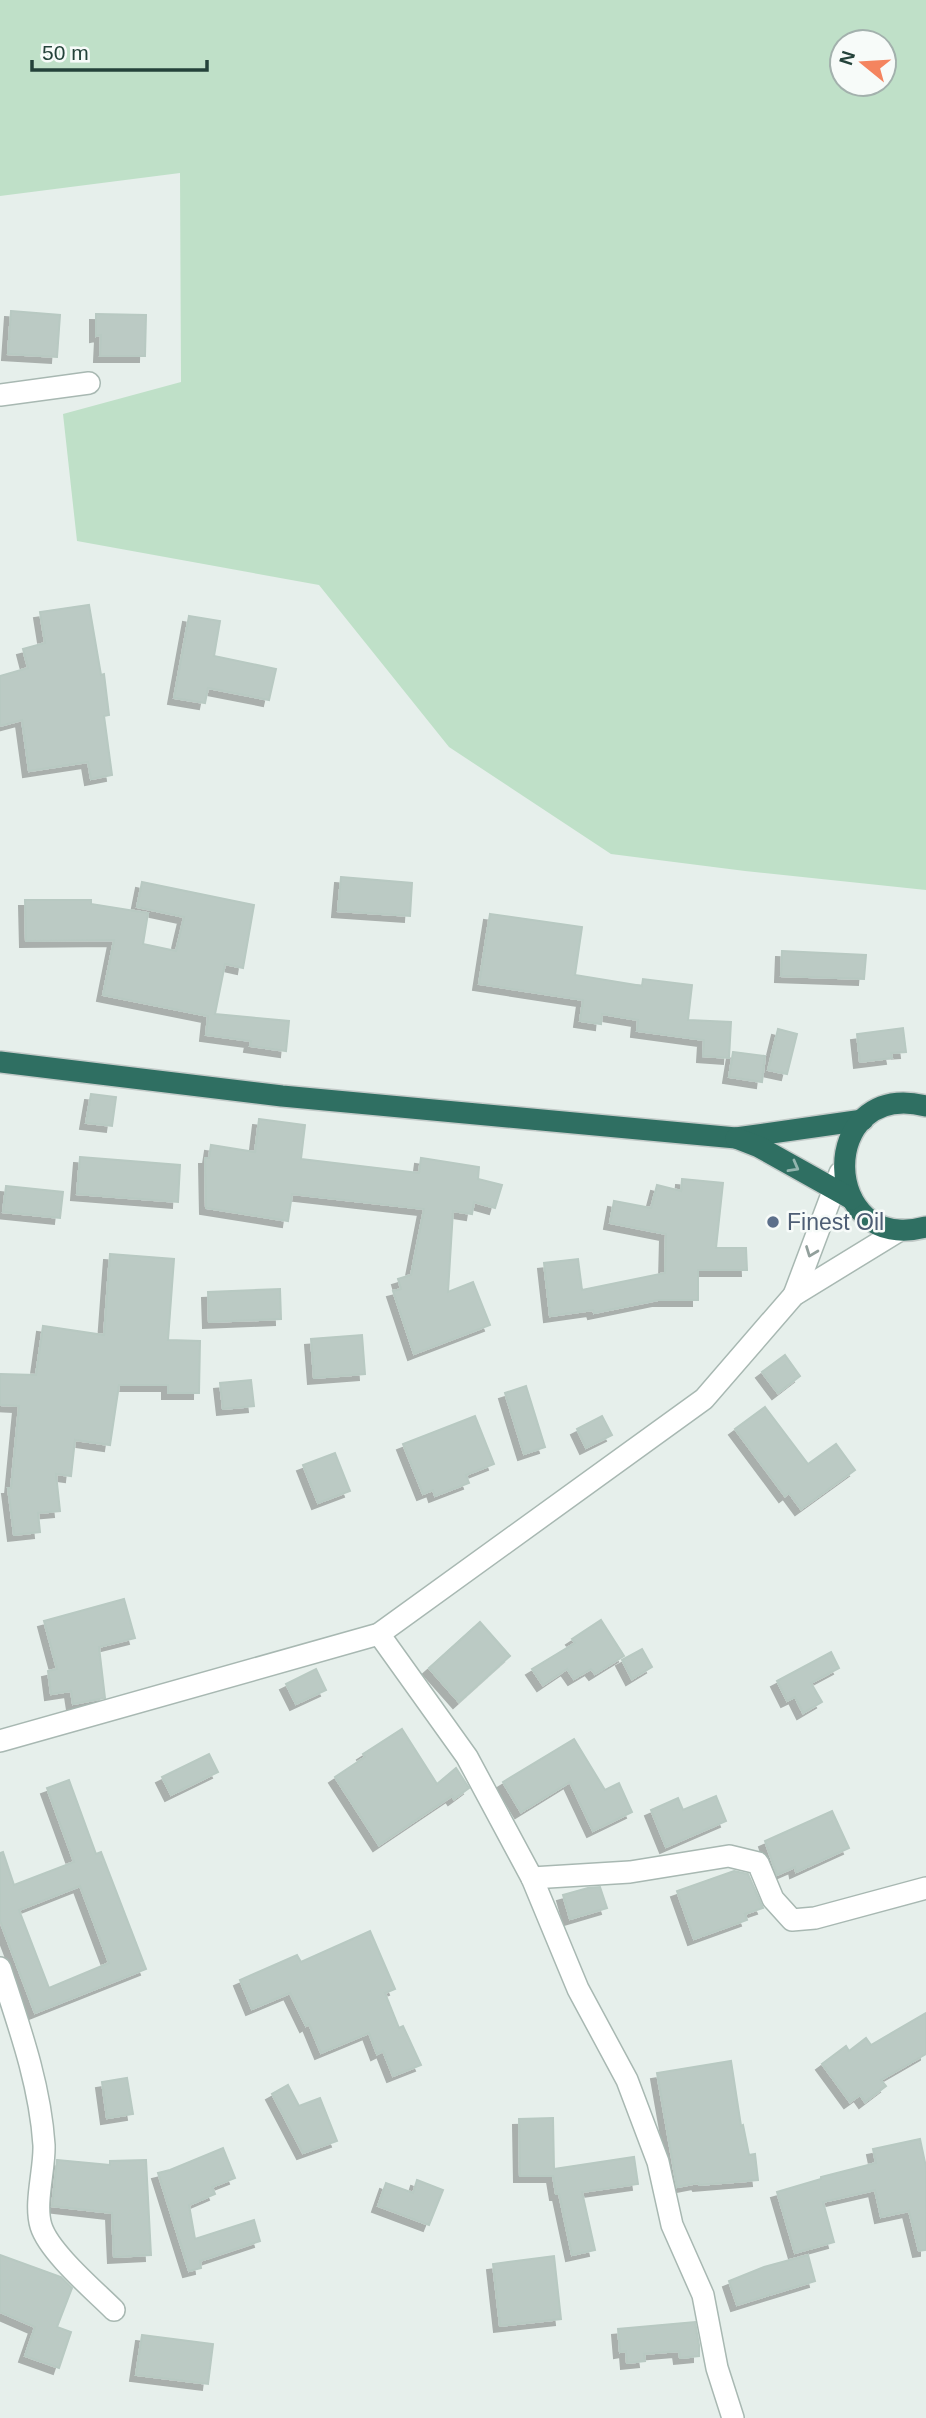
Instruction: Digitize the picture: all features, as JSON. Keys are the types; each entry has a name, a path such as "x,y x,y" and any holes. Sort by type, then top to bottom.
{"highway":[{"path":"0,1062 282,1096 736,1138 863,1120"},
{"path":"843,1194 846,1185 843,1165 847,1145 863,1120 892,1105 904,1103 926,1106"},
{"path":"736,1138 759,1147 843,1194 872,1220 885,1227 900,1230 926,1227"}],"street":[{"path":"0,395 89,383"},
{"path":"0,1741 379,1634 704,1399 794,1295 843,1194"},
{"path":"794,1295 900,1230"},
{"path":"379,1634 467,1757 532,1878 578,1989 627,2080 658,2162 672,2225 703,2295 717,2368 733,2418"},
{"path":"532,1878 630,1872 729,1856 758,1863 773,1899 792,1920 815,1918 926,1888"},
{"path":"0,1968 30,2062 44,2146 40,2225 55,2250 114,2310"}],"green space":[{"path":"0,0 926,0 926,890 611,854 449,747 319,585 77,541 63,414 181,382 180,173 0,196"}],"building":[{"path":"11,311 60,315 57,357 8,354"},
{"path":"96,314 146,315 145,356 100,356 101,335 96,336"},
{"path":"89,605 101,675 104,674 109,715 104,716 112,775 91,779 88,762 29,771 22,720 0,726 0,676 28,668 23,649 45,643 40,612"},
{"path":"189,616 220,621 214,656 276,669 269,700 208,688 205,703 174,698"},
{"path":"341,877 412,883 410,916 338,911"},
{"path":"142,882 254,905 243,968 225,964 215,1014 289,1021 286,1051 250,1046 251,1041 206,1035 208,1016 103,995 114,940 26,941 25,900 91,900 91,904 148,913 143,944 176,951 184,917 137,907"},
{"path":"490,914 582,927 575,975 642,986 643,979 692,985 688,1020 731,1022 729,1058 703,1056 704,1040 637,1031 638,1020 602,1014 601,1024 580,1021 583,1000 479,984"},
{"path":"782,951 866,955 864,979 781,976"},
{"path":"903,1028 906,1052 891,1053 892,1058 860,1062 857,1034"},
{"path":"778,1029 797,1034 787,1074 768,1070"},
{"path":"733,1052 765,1056 762,1082 729,1077"},
{"path":"91,1094 116,1097 112,1126 86,1123"},
{"path":"259,1119 305,1125 301,1159 419,1173 421,1158 479,1167 478,1179 502,1185 495,1208 474,1202 472,1214 453,1211 448,1292 473,1282 490,1325 414,1354 393,1291 401,1289 398,1279 411,1275 424,1209 292,1194 288,1221 206,1208 205,1158 209,1158 211,1145 255,1152"},
{"path":"80,1157 180,1165 178,1202 77,1194"},
{"path":"682,1179 723,1183 716,1248 746,1248 747,1270 698,1270 698,1300 658,1300 594,1313 593,1310 550,1316 544,1263 578,1259 582,1290 665,1273 666,1234 610,1223 614,1201 651,1208 657,1185 681,1191"},
{"path":"6,1186 63,1192 60,1218 3,1212"},
{"path":"110,1254 174,1259 168,1340 200,1341 199,1393 168,1393 168,1385 119,1385 110,1445 75,1440 71,1476 56,1474 60,1511 38,1513 40,1532 14,1535 8,1488 11,1488 19,1406 0,1405 0,1374 36,1375 43,1326 104,1335"},
{"path":"280,1289 281,1319 209,1322 208,1292"},
{"path":"362,1335 365,1374 314,1378 311,1339"},
{"path":"785,1355 800,1376 778,1393 762,1372"},
{"path":"251,1380 254,1406 223,1409 220,1383"},
{"path":"526,1386 545,1447 524,1454 505,1393"},
{"path":"765,1407 808,1464 836,1444 855,1470 801,1509 789,1493 785,1496 735,1429"},
{"path":"475,1416 494,1464 466,1475 469,1483 435,1496 433,1490 423,1494 403,1444"},
{"path":"602,1416 612,1435 586,1448 577,1429"},
{"path":"335,1453 350,1491 318,1503 303,1465"},
{"path":"124,1599 135,1638 99,1647 105,1698 73,1704 71,1691 51,1694 48,1671 57,1669 44,1621"},
{"path":"601,1620 624,1656 595,1674 591,1669 574,1679 567,1669 543,1685 532,1669 575,1643 572,1639"},
{"path":"480,1622 510,1656 459,1702 429,1668"},
{"path":"642,1649 652,1667 632,1679 622,1660"},
{"path":"831,1652 839,1668 811,1683 822,1702 803,1713 795,1697 787,1701 777,1681"},
{"path":"316,1669 326,1690 296,1704 286,1684"},
{"path":"402,1729 437,1784 456,1768 469,1788 454,1799 452,1796 379,1845 335,1777 365,1757 363,1754"},
{"path":"574,1739 605,1790 619,1783 632,1812 593,1831 570,1782 521,1812 503,1782"},
{"path":"209,1754 218,1772 171,1795 162,1777"},
{"path":"69,1780 96,1854 101,1852 146,1969 35,2013 0,1921 0,1853 3,1852 14,1885 74,1862 47,1788","holes":["80,1886 109,1963 49,1988 19,1910"]},
{"path":"716,1796 726,1821 666,1847 651,1810 678,1798 683,1810"},
{"path":"832,1811 849,1848 796,1872 795,1867 777,1875 765,1841"},
{"path":"734,1871 748,1874 763,1908 745,1914 747,1920 694,1939 677,1891"},
{"path":"600,1887 607,1908 570,1919 563,1895"},
{"path":"370,1931 395,1989 385,1993 399,2028 403,2026 421,2065 393,2076 383,2051 377,2054 369,2033 321,2053 309,2024 306,2026 290,1993 252,2009 240,1980 297,1955 301,1962"},
{"path":"926,2013 926,2054 881,2080 886,2086 865,2102 860,2095 850,2102 822,2064 846,2046 849,2051 866,2038 871,2045"},
{"path":"731,2061 741,2126 743,2125 749,2155 755,2154 758,2180 698,2183 677,2187 657,2073"},
{"path":"127,2078 133,2114 107,2118 102,2082"},
{"path":"288,2085 299,2106 320,2098 337,2141 303,2153 272,2094"},
{"path":"553,2118 554,2169 634,2157 638,2184 582,2192 595,2250 572,2255 553,2176 520,2176 519,2119"},
{"path":"920,2139 926,2167 926,2250 919,2251 909,2211 881,2217 875,2190 823,2202 834,2242 795,2253 777,2192 876,2163 873,2149"},
{"path":"223,2148 235,2178 212,2187 215,2194 189,2205 195,2239 254,2220 260,2241 200,2261 201,2268 189,2271 158,2173"},
{"path":"57,2160 110,2165 110,2161 146,2160 151,2255 114,2257 112,2213 52,2206"},
{"path":"417,2180 443,2190 429,2225 378,2206 386,2183 413,2193"},
{"path":"0,2255 61,2277 72,2288 57,2327 71,2332 59,2368 25,2356 35,2327 0,2312"},
{"path":"808,2255 815,2281 737,2305 729,2281 764,2267"},
{"path":"554,2256 561,2319 500,2326 493,2264"},
{"path":"695,2322 699,2356 680,2358 679,2351 644,2354 645,2361 627,2363 626,2351 620,2352 618,2329"},
{"path":"142,2335 213,2344 208,2384 136,2375"}],"place":[{"name":"Finest Oil","path":"773,1222"}]}
